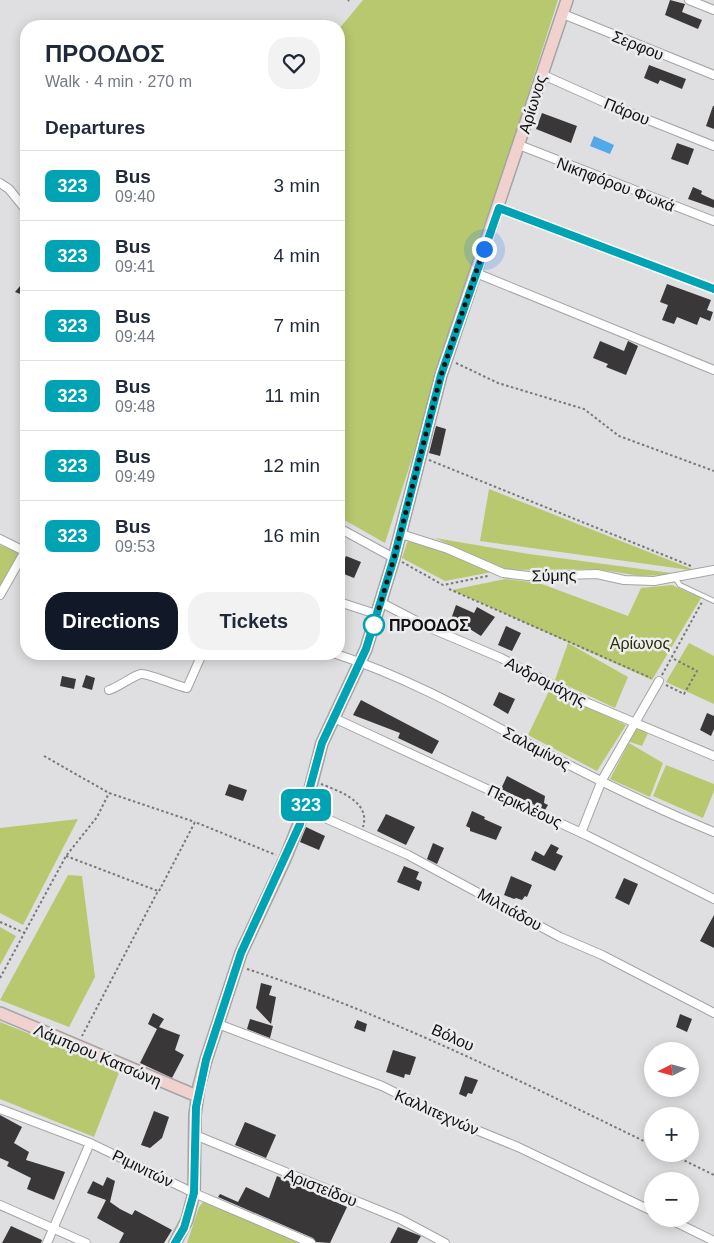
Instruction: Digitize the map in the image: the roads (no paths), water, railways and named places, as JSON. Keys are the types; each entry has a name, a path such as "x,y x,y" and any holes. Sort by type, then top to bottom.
{"street":[{"name":"Αρίωνος","path":"175,1243 184,1228 194,1193 197,1096 218,1024 237,966 285,859 305,809 322,743 362,662 401,534 447,358 499,208 541,74 567,0"},
{"path":"689,0 714,10"},
{"name":"Σερφου","path":"563,14 714,75"},
{"name":"Πάρου","path":"541,74 714,146"},
{"name":"Νικηφόρου Φωκά","path":"519,145 714,221"},
{"path":"0,183 10,189 20,202"},
{"path":"499,208 714,289"},
{"path":"476,273 714,370"},
{"path":"345,531 394,558"},
{"name":"Σύμης","path":"401,534 448,549 503,573 528,576 597,574 631,580 654,581 710,571"},
{"path":"0,539 20,548"},
{"path":"0,595 20,561"},
{"name":"Ανδρομάχης","path":"380,602 430,628 501,658 588,703 714,756"},
{"path":"345,604 376,614"},
{"name":"Σαλαμίνος","path":"345,657 362,662 477,716 575,768 714,832"},
{"path":"109,690 121,686 135,676 142,674 172,686 187,688 199,660"},
{"path":"581,833 602,780 633,722 659,681"},
{"name":"Περικλέους","path":"334,718 581,833 714,899"},
{"name":"Μιλτιάδου","path":"305,809 408,855 560,938 602,955 714,1013"},
{"name":"Λάμπρου Κατσώνη","path":"0,1013 197,1096"},
{"name":"Καλλιτεχνών","path":"218,1024 382,1086 447,1118 518,1147 644,1207"},
{"name":"Ριμινιτών","path":"0,1109 90,1143 194,1193 311,1243"},
{"name":"Αριστείδου","path":"195,1135 400,1219 445,1243"},
{"path":"47,1243 90,1143"},
{"path":"0,1205 86,1243"},
{"path":"685,1227 714,1241"}],"lane":[{"path":"675,578 680,585 714,601"}],"water":[{"path":"594,136 614,145 610,154 590,146"}],"place":[{"name":"ΠΡΟΟΔΟΣ","path":"374,625"}]}
